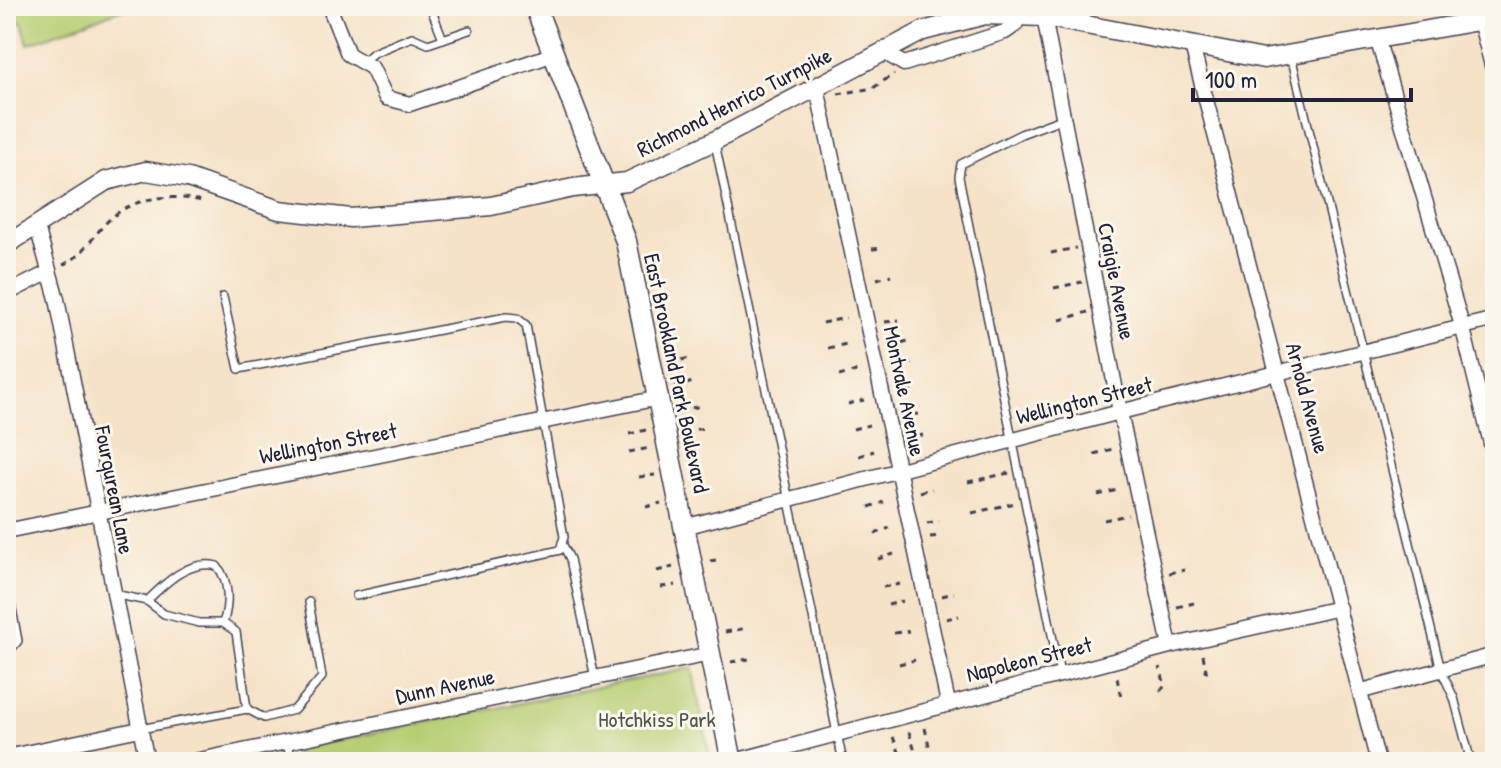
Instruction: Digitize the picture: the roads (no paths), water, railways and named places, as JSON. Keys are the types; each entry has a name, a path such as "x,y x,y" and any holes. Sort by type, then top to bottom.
{"main road":[{"name":"East Brookland Park Boulevard","path":"535,6 626,241 667,392 684,527 732,762"}],"street":[{"path":"329,6 348,54 372,68 386,98 410,104 554,54"},
{"path":"882,51 904,64 1005,32 1015,25 1020,14"},
{"name":"Richmond Henrico Turnpike","path":"6,245 106,181 146,171 188,178 279,210 325,217 372,218 476,208 633,180 817,88 882,51 948,22 985,15 1044,17 1264,59 1486,20"},
{"name":"Craigie Avenue","path":"1044,17 1120,412 1170,646"},
{"path":"1377,38 1463,329 1495,460"},
{"name":"Arnold Avenue","path":"1192,46 1378,762"},
{"name":"Montvale Avenue","path":"817,88 948,703"},
{"name":"Fourqurean Lane","path":"37,227 49,272 147,762"},
{"path":"6,294 49,272"},
{"name":"Wellington Street","path":"684,527 1120,412 1495,319"},
{"name":"Wellington Street","path":"6,531 542,422 667,392"},
{"name":"Napoleon Street","path":"732,762 1170,646 1339,608"},
{"name":"Dunn Avenue","path":"190,762 710,654"},
{"path":"1362,691 1495,655"},
{"path":"6,757 41,756 140,729"}],"lane":[{"path":"430,6 443,39"},
{"path":"1486,20 1495,90"},
{"path":"364,61 373,53 412,37 428,44 469,30"},
{"path":"1291,56 1441,670 1454,698 1471,762"},
{"path":"1060,674 959,177 961,164 1021,134 1064,118"},
{"path":"714,141 843,762"},
{"path":"223,297 239,369 506,317 517,318 526,325 562,543 570,559 595,678"},
{"path":"356,596 549,553 560,550 562,543"},
{"path":"147,601 175,577 194,566 206,563 217,566 224,578 227,596 223,623"},
{"path":"6,577 18,632 14,649 6,655"},
{"path":"112,594 147,601 164,614 199,623 223,623 236,632 247,709"},
{"path":"140,729 247,709 264,718 294,710 322,677 309,602"},
{"path":"287,742 291,762"}],"park label":[{"name":"Hotchkiss Park","path":"657,719"}]}
